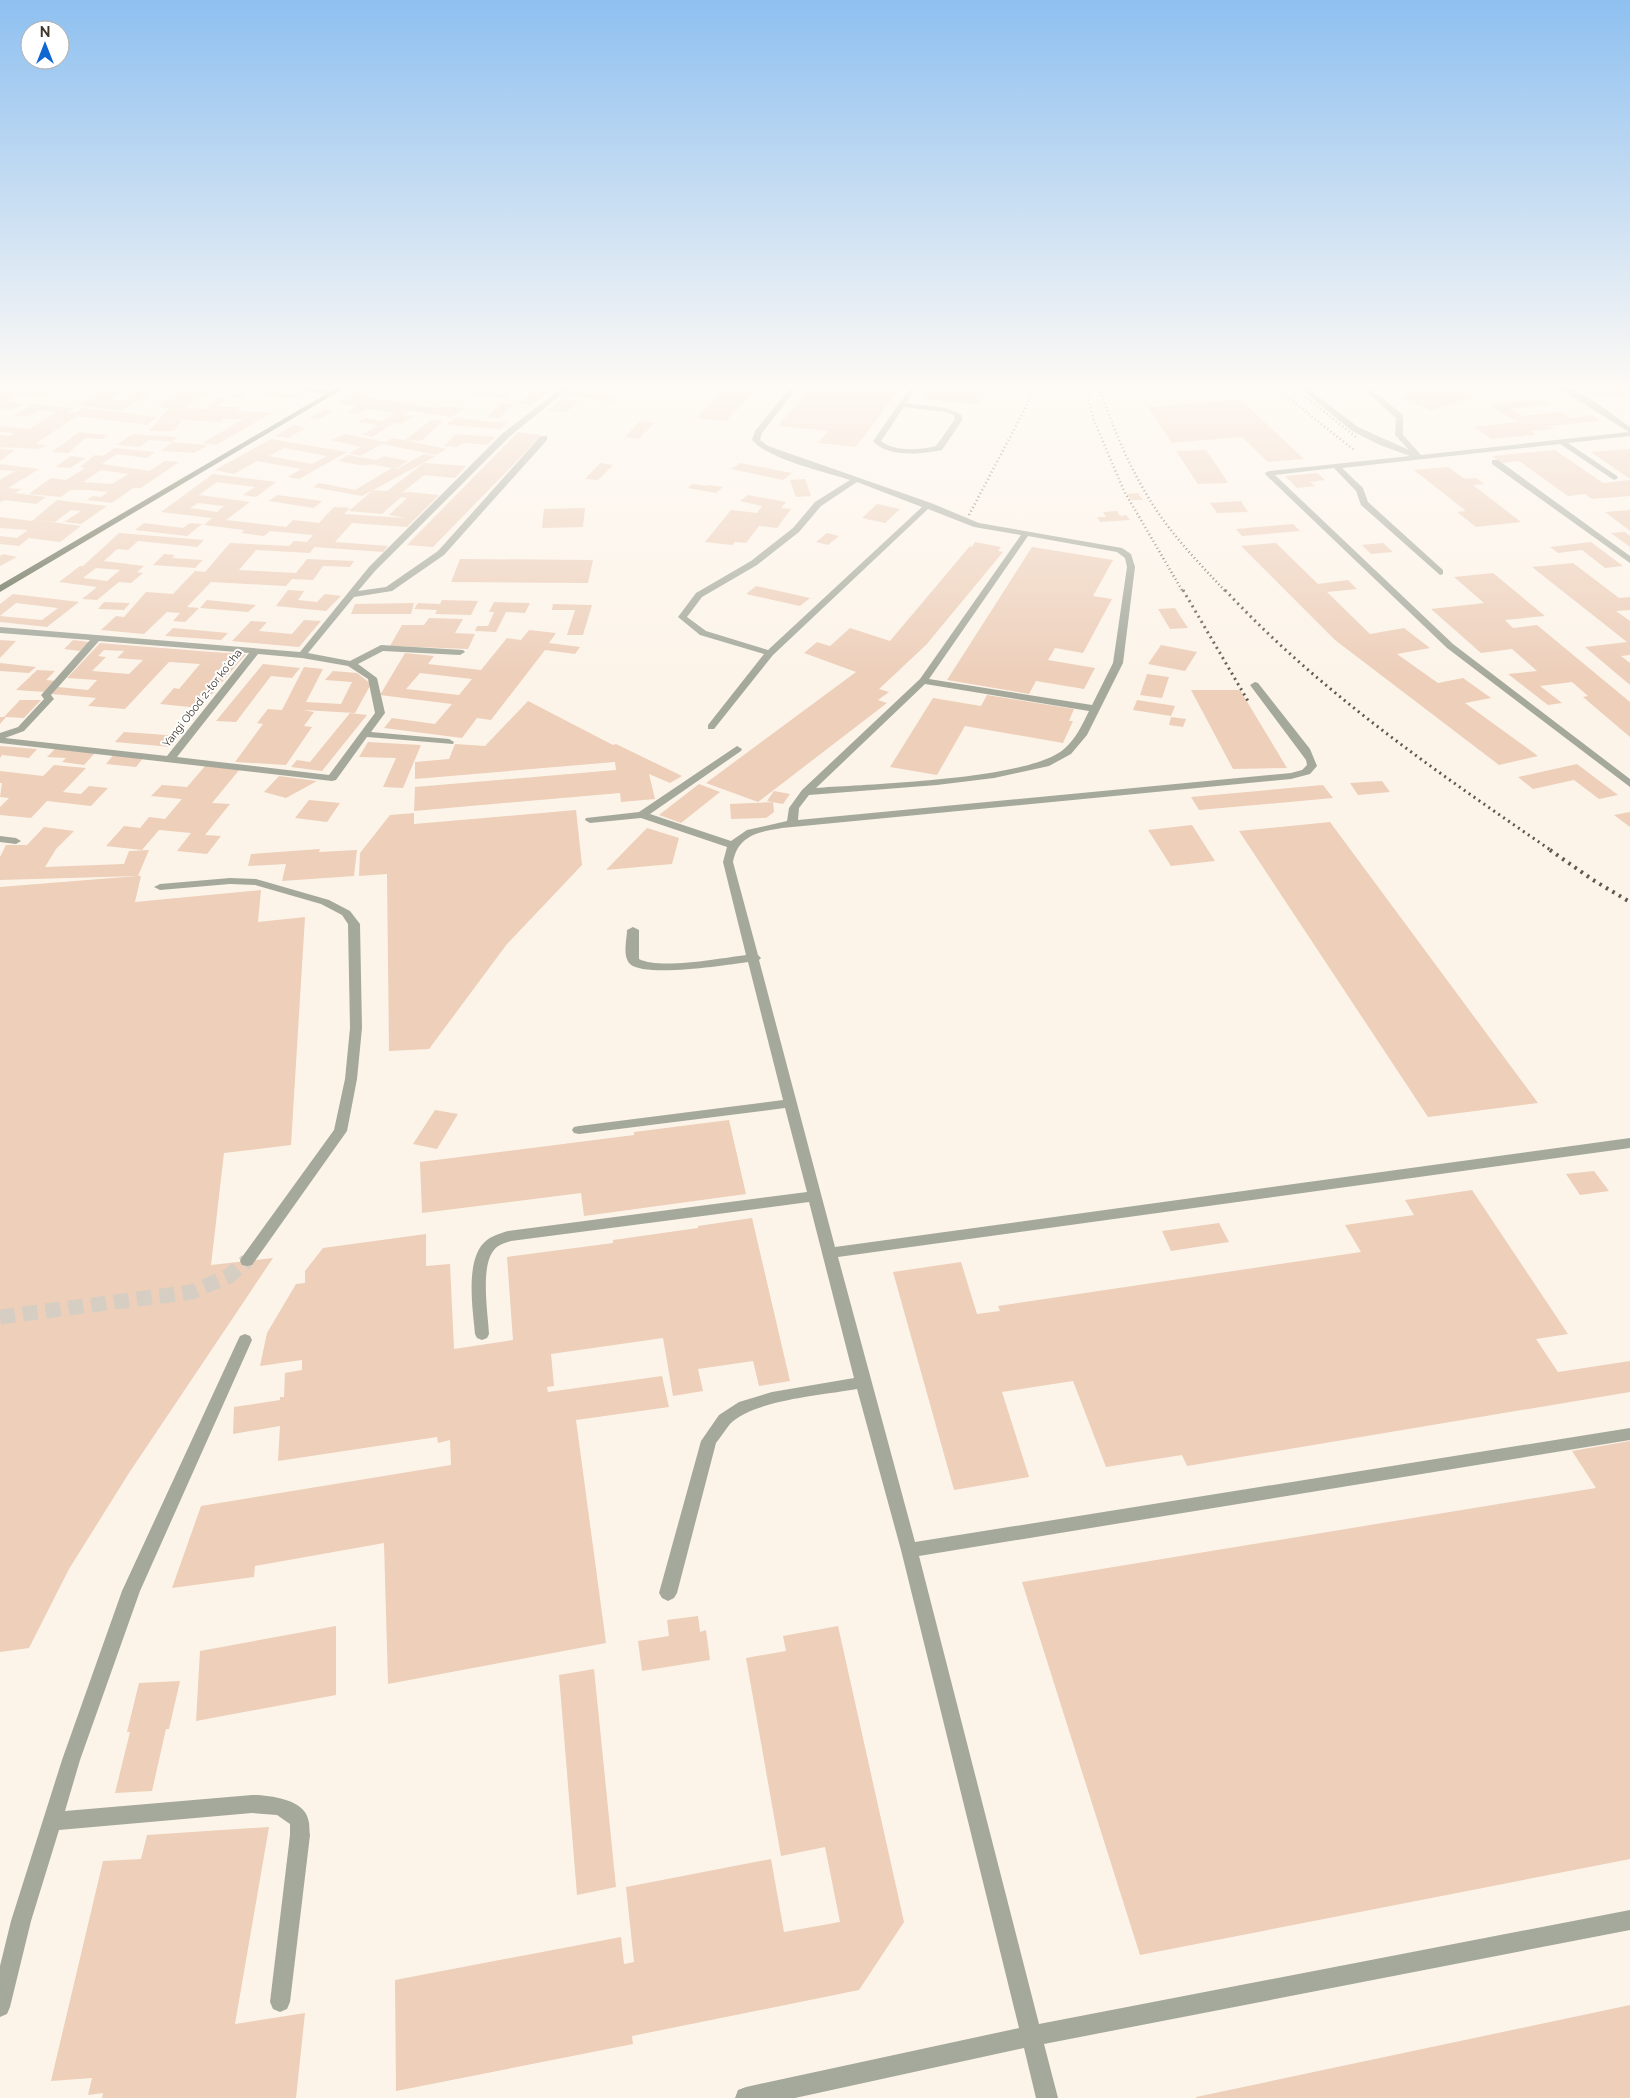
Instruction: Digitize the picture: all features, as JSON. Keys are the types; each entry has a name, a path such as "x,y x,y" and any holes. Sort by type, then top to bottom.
{"main road":[{"path":"0,589 182,482"}],"street":[{"path":"302,655 372,569 459,482"},
{"path":"351,595 389,589 440,554 505,482"},
{"path":"770,653 703,633 682,617 700,595 754,563 796,530 818,504 852,482"},
{"path":"806,792 937,782 994,775 1045,764 1068,752 1082,735 1118,663 1130,558 1127,554 1119,550 1025,535 977,525 864,482"},
{"path":"1278,482 1450,646 1630,784"},
{"path":"1352,482 1360,490 1364,504 1440,572"},
{"path":"1522,482 1630,560"},
{"path":"711,727 770,653 928,505"},
{"path":"792,824 794,808 806,792 923,681 1025,535"},
{"path":"0,630 302,655 351,664 372,678 380,713 332,778 0,740"},
{"path":"0,736 21,729 48,698 46,695 96,639"},
{"path":"351,664 380,648 460,652"},
{"name":"Yangi Obod 2-tor koʻcha","path":"170,759 255,652"},
{"path":"923,681 1096,709"},
{"path":"1046,2098 909,1550 862,1382 755,958 728,862 728,853 732,845 753,831 792,824 1281,777 1306,772 1312,766 1306,751 1255,685"},
{"path":"365,734 449,742"},
{"path":"642,815 737,749"},
{"path":"590,820 642,815 732,845"},
{"path":"0,839 16,841"},
{"path":"160,887 230,881 256,882 326,902 346,913 354,924 356,1028 352,1079 340,1130 247,1261"},
{"path":"633,930 632,955 634,961 640,965 660,968 755,958"},
{"path":"579,1130 791,1103"},
{"path":"830,1253 1630,1143"},
{"path":"482,1334 480,1270 482,1256 490,1245 508,1236 815,1196"},
{"path":"0,2007 21,1921 71,1760 131,1591 245,1340"},
{"path":"668,1593 709,1441 726,1419 744,1406 772,1398 862,1382"},
{"path":"909,1550 1630,1434"},
{"path":"52,1821 252,1804 272,1804 287,1809 299,1819 300,1834 280,2002"},
{"path":"746,2098 1030,2036 1630,1920"}],"building":[{"path":"0,482 18,482 8,488 21,489 15,493 46,497 36,504 5,500 0,502"},
{"path":"46,482 112,484 116,482 150,482 141,488 133,488 112,503 87,500 93,496 101,497 108,492 90,490 70,490 61,497 29,494"},
{"path":"202,482 276,482 256,497 243,495 255,487 217,482 199,495 250,502 226,520 286,527 293,520 319,523 334,507 350,508 344,514 406,518 389,515 407,498 401,497 382,514 349,511 373,490 387,491 399,482 416,482 402,493 439,495 407,527 352,523 335,542 388,546 383,552 314,547 310,553 256,550 239,570 296,573 307,559 354,561 350,567 323,566 313,580 292,579 286,586 211,582 187,607 199,608 185,622 173,621 180,613 167,612 144,634 101,630 116,616 124,617 146,592 173,594 195,571 205,572 230,543 289,546 294,541 307,542 313,535 270,531 264,536 241,533 244,530 204,525 212,518 161,512","holes":["198,503 224,506 217,512 190,508"]},
{"path":"369,482 388,482 362,496 313,487 319,483 355,490"},
{"path":"469,482 496,482 433,547 407,545"},
{"path":"791,482 806,482 811,496 796,497"},
{"path":"1197,482 1228,483 1198,484"},
{"path":"1291,482 1311,482 1315,486 1297,488"},
{"path":"1429,482 1481,482 1484,484 1473,485 1521,522 1476,527 1457,512 1466,511"},
{"path":"1548,482 1630,482 1630,496 1592,499 1585,494 1568,496"},
{"path":"692,484 723,487 716,493 688,488"},
{"path":"1138,493 1143,500 1132,500 1127,494"},
{"path":"277,495 322,501 314,508 269,501"},
{"path":"748,495 786,502 781,508 791,509 777,528 759,526 746,543 735,542 732,545 705,542 731,510 757,513 762,506 740,501"},
{"path":"57,500 107,506 81,524 64,522 81,511 71,510 55,522 36,520 81,526 60,542 29,538 19,546 0,544 0,536 17,538 28,530 0,528 0,517 32,521"},
{"path":"1241,501 1248,512 1217,513 1210,503"},
{"path":"877,504 900,509 885,523 862,518"},
{"path":"585,508 583,527 542,528 544,509"},
{"path":"1630,510 1630,531 1605,512"},
{"path":"1117,511 1120,516 1126,515 1130,520 1100,522 1097,517 1106,517 1103,512"},
{"path":"144,523 183,528 190,523 202,524 187,536 135,530"},
{"path":"1293,524 1300,531 1242,536 1236,529"},
{"path":"1625,532 1630,536 1630,547 1611,533"},
{"path":"119,533 204,540 197,547 138,541 128,550 117,549 104,561 144,566 137,572 143,573 131,583 119,582 97,600 82,599 97,587 59,582 80,566 83,566","holes":["96,568 120,570 107,581 83,578"]},
{"path":"827,533 839,536 828,545 816,542"},
{"path":"975,542 1001,547 998,551 1003,552 926,645 879,689 889,692 878,700 887,703 758,802 706,783 856,672 804,653 817,642 830,646 850,628 890,641"},
{"path":"1591,542 1623,566 1605,568 1582,550 1558,553 1550,547"},
{"path":"1276,543 1318,584 1348,580 1357,589 1327,592 1370,634 1404,628 1430,648 1397,654 1438,683 1463,678 1491,698 1465,703 1538,756 1499,765 1335,640 1241,546"},
{"path":"1383,543 1393,552 1371,554 1362,545"},
{"path":"1032,547 1113,560 1093,596 1112,599 1083,653 1055,648 1048,660 1095,668 1084,689 1036,681 1029,694 947,680"},
{"path":"3,554 17,557 0,566 0,556"},
{"path":"164,554 175,555 172,558 203,560 195,568 153,565"},
{"path":"460,559 593,560 588,583 451,582"},
{"path":"1573,563 1619,598 1630,597 1630,610 1616,611 1630,621 1630,655 1621,656 1630,663 1630,685 1585,647 1627,642 1532,567"},
{"path":"1493,573 1545,616 1505,620 1513,628 1537,625 1630,702 1630,737 1583,697 1588,696 1572,682 1540,686 1562,703 1548,705 1508,674 1537,671 1512,649 1481,653 1431,609 1484,603 1454,577"},
{"path":"756,586 810,598 800,606 746,594"},
{"path":"288,590 304,591 298,600 317,602 325,594 341,596 326,611 276,606"},
{"path":"13,594 79,602 47,627 0,622 0,616 0,604","holes":["16,603 58,608 42,620 0,616"]},
{"path":"207,600 256,605 248,612 200,608"},
{"path":"442,600 478,601 471,615 435,614 437,610 414,609 418,603 440,604"},
{"path":"104,602 130,603 124,610 98,609"},
{"path":"494,602 530,603 525,613 506,612 496,632 475,631 477,626 488,626 494,612 489,612"},
{"path":"414,603 411,614 351,614 355,604"},
{"path":"553,604 592,605 583,635 567,635 575,610 552,610"},
{"path":"1175,608 1188,628 1170,629 1158,609"},
{"path":"429,618 463,619 455,633 475,634 468,649 390,646 402,625 424,625"},
{"path":"304,620 321,621 299,647 232,641 251,621 267,622 259,631 292,634"},
{"path":"173,628 228,633 221,640 165,636"},
{"path":"529,630 556,633 549,643 580,647 575,654 545,650 491,720 477,718 462,738 384,728 392,718 435,724 452,704 380,695 405,653 434,656 428,664 481,670 507,638 521,640","holes":["420,673 472,679 459,695 406,689"]},
{"path":"0,640 16,641 0,658"},
{"path":"73,640 89,642 80,651 64,649"},
{"path":"100,643 246,654 200,708 160,704 174,688 179,689 200,664 169,662 125,709 88,706 96,698 52,694 58,687 88,690 97,680 67,678","holes":["104,650 124,651 117,658 143,660 129,674 92,671 106,657 98,656"]},
{"path":"1161,645 1197,652 1185,671 1148,664"},
{"path":"0,663 36,667 29,673 0,671"},
{"path":"263,664 300,668 292,678 271,676 236,722 216,721"},
{"path":"304,667 323,669 306,702 341,704 352,682 325,680 333,671 357,673 371,684 355,713 303,710 314,712 304,726 312,727 286,765 235,762 263,724 257,723 268,709 282,710"},
{"path":"37,670 55,671 46,680 56,681 45,692 16,690"},
{"path":"1147,674 1169,677 1162,698 1140,695"},
{"path":"1191,690 1240,690 1287,768 1233,769"},
{"path":"987,695 1074,709 1069,721 1073,721 1063,743 965,726 937,775 890,767 933,698 981,706"},
{"path":"20,700 41,700 24,718 6,717 0,724 0,717 4,717"},
{"path":"1137,700 1175,706 1171,716 1133,710"},
{"path":"528,701 613,745 616,744 682,776 670,783 649,774 655,799 621,802 620,793 414,811 415,787 616,770 615,762 415,779 415,762 449,759 455,744 485,746"},
{"path":"350,713 367,715 322,771 291,767 297,760 310,762"},
{"path":"1171,717 1186,719 1183,727 1169,725"},
{"path":"124,732 180,736 171,747 115,742"},
{"path":"368,742 421,745 403,788 383,787 396,758 359,757"},
{"path":"0,746 37,749 29,758 2,755 0,758"},
{"path":"55,749 95,753 84,765 62,762 66,758 47,757"},
{"path":"114,754 144,757 136,767 106,764"},
{"path":"1577,764 1618,795 1599,799 1574,780 1533,789 1518,777"},
{"path":"54,765 86,768 63,792 81,794 89,786 108,788 91,806 47,801 31,818 0,815 0,807 9,798 0,797 2,783 0,783 0,771 43,776"},
{"path":"206,765 240,769 212,803 230,804 205,835 221,836 207,854 177,851 191,833 159,830 142,850 106,846 124,826 140,828 149,817 165,819 182,799 151,796 162,785 187,787"},
{"path":"279,776 317,781 286,798 264,792"},
{"path":"1382,781 1390,792 1358,795 1350,783"},
{"path":"699,784 720,792 681,823 659,815"},
{"path":"1323,785 1333,798 1199,810 1191,797"},
{"path":"774,791 790,794 783,804 767,801"},
{"path":"309,800 340,803 327,822 295,818"},
{"path":"773,802 774,812 766,818 731,819 730,804"},
{"path":"576,810 582,865 507,944 429,1049 389,1051 387,874 359,876 360,853 390,815 414,813 414,824"},
{"path":"1630,812 1630,827 1614,815"},
{"path":"1330,822 1538,1103 1428,1117 1239,831"},
{"path":"1192,825 1215,861 1171,866 1148,830"},
{"path":"44,827 74,831 56,849 45,867 124,864 129,851 149,850 138,876 141,876 135,902 261,890 258,922 305,917 291,1145 224,1153 211,1265 273,1258 129,1473 69,1569 29,1648 0,1652 0,887 137,876 0,880 0,857 6,845 27,845"},
{"path":"647,828 679,838 672,864 606,870"},
{"path":"320,849 319,852 357,850 354,876 282,881 286,864 248,866 251,854"},
{"path":"435,1110 458,1114 437,1149 413,1144"},
{"path":"729,1120 746,1194 584,1216 581,1193 422,1213 420,1162 634,1135 634,1132"},
{"path":"1594,1171 1609,1191 1580,1195 1566,1174"},
{"path":"1472,1190 1568,1334 1536,1339 1558,1372 1630,1361 1630,1392 1187,1466 1182,1455 1106,1467 1073,1381 1002,1392 1029,1477 954,1490 893,1272 961,1262 977,1314 1000,1311 998,1306 1361,1252 1345,1225 1414,1215 1405,1200"},
{"path":"752,1218 790,1381 759,1386 753,1361 698,1369 703,1391 673,1396 663,1338 551,1354 554,1386 547,1387 548,1392 662,1376 669,1407 576,1420 606,1643 388,1684 384,1543 255,1566 254,1577 172,1588 201,1506 451,1465 450,1440 438,1443 437,1437 278,1461 280,1426 233,1434 234,1407 280,1400 280,1397 284,1397 285,1373 302,1370 302,1360 260,1366 267,1333 296,1284 305,1283 305,1271 323,1248 426,1234 426,1266 450,1264 454,1349 513,1340 507,1257 613,1243 613,1240"},
{"path":"1219,1223 1229,1242 1171,1251 1162,1231"},
{"path":"1630,1441 1630,1859 1140,1955 1022,1582 1596,1488 1572,1451"},
{"path":"698,1616 700,1632 706,1630 710,1660 642,1671 638,1641 669,1636 667,1620"},
{"path":"336,1626 336,1695 196,1721 200,1651"},
{"path":"838,1626 904,1922 859,1990 632,2036 633,2044 396,2091 395,1980 621,1937 624,1964 634,1962 626,1887 771,1859 784,1932 840,1922 825,1847 781,1856 746,1658 786,1651 783,1636"},
{"path":"594,1669 616,1887 577,1895 559,1675"},
{"path":"180,1681 169,1729 166,1729 152,1791 115,1793 130,1732 127,1732 139,1683"},
{"path":"269,1827 235,2024 305,2013 296,2098 102,2098 103,2093 88,2095 92,2078 51,2081 103,1861 141,1859 147,1835"},
{"path":"1630,2005 1630,2098 1196,2098 1196,2097"}],"tunnel":[{"path":"0,1317 192,1292 229,1276 247,1261"}],"railway":[{"path":"969,515 986,482"},
{"path":"1120,482 1183,592"},
{"path":"1140,482 1161,517 1203,568 1226,592"},
{"path":"1183,590 1248,701"},
{"path":"1225,590 1300,663 1381,730 1552,851"},
{"path":"1550,850 1593,880 1630,902"}]}
